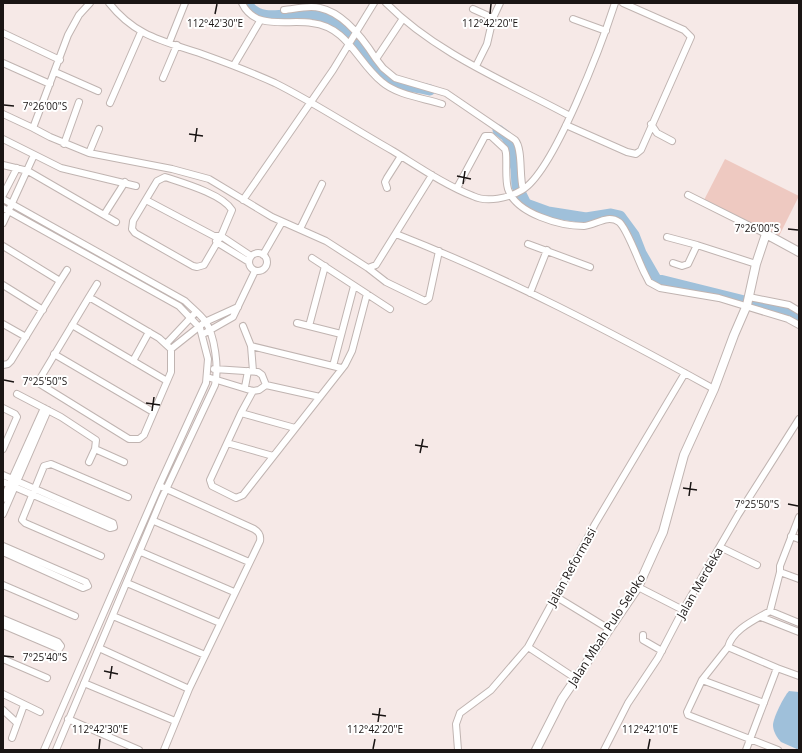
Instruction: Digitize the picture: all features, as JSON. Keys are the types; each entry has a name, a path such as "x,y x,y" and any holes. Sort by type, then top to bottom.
{"street":[{"path":"33,128 74,24 79,15 90,3"},
{"path":"109,3 123,18 141,32 234,66 276,84 432,175 474,197 483,199 512,194 522,190 537,176 566,125 606,31 615,3"},
{"path":"170,43 185,3"},
{"path":"242,3 245,11 260,21 320,24 338,33 353,38 395,78 446,93 515,140 519,150 520,180 522,190"},
{"path":"243,200 310,103 374,3"},
{"path":"386,3 402,20 426,38 570,116"},
{"path":"476,66 488,40 493,18 500,3"},
{"path":"566,125 627,152 636,154 641,150 651,124 691,37 684,30 623,3"},
{"path":"284,10 319,8 334,14 353,38 383,83 394,89 442,104"},
{"path":"473,9 493,18"},
{"path":"573,18 606,31"},
{"path":"376,59 402,20"},
{"path":"234,66 260,21"},
{"path":"110,104 141,32"},
{"path":"3,33 60,60"},
{"path":"163,78 177,45"},
{"path":"3,63 50,84"},
{"path":"55,72 98,91"},
{"path":"64,144 79,102"},
{"path":"3,114 64,144 89,153 202,176 219,184 243,200 282,222 326,241 368,268 386,282 425,301 429,298 439,251"},
{"path":"651,124 657,133 672,141"},
{"path":"89,153 99,129"},
{"path":"457,188 485,136 488,135 494,138 505,151 508,187 526,211 546,218 585,226 604,219 617,221 621,225 649,282 653,285 669,290 719,298 789,306 799,311"},
{"path":"3,139 70,171 125,182 136,186"},
{"path":"3,223 6,209 13,203 34,155"},
{"path":"387,188 385,182 401,156"},
{"path":"3,165 28,171 116,222"},
{"path":"3,195 17,168"},
{"path":"368,268 376,265 432,175"},
{"path":"165,177 202,190 227,204 232,210 218,243 204,265 197,267 135,233 131,225 146,200 160,178 165,177"},
{"path":"104,215 125,182"},
{"path":"300,229 322,184"},
{"path":"688,195 799,252"},
{"path":"3,199 13,203 185,301 205,322 213,344 217,369 216,379 196,427 162,498 141,552 55,750 45,748 207,377 208,370 206,347 200,328 179,306 6,209"},
{"path":"146,200 214,236 221,236 250,259 252,269 255,271"},
{"path":"263,255 282,222"},
{"path":"396,234 439,251 530,293 600,328 714,389"},
{"name":"Jalan Mbah Pulo Seloko","path":"536,750 562,699 575,678 638,587 663,532 686,449 714,389 748,302 756,264 766,234"},
{"path":"214,236 218,243 250,259"},
{"path":"667,236 756,264"},
{"path":"528,244 590,267"},
{"path":"673,263 682,266 688,264 697,245"},
{"path":"3,246 60,281"},
{"path":"530,293 547,250"},
{"path":"94,258 98,252"},
{"path":"250,259 259,253 263,255"},
{"path":"255,271 260,271 267,264 263,255"},
{"path":"312,258 390,309"},
{"path":"309,326 325,266"},
{"path":"3,365 8,364 26,338 67,270"},
{"path":"202,334 209,332 233,317 255,271"},
{"path":"89,297 150,332 166,344 171,350 171,372 144,435 140,439 129,439 42,387 40,384 41,377 54,354 72,325 89,297 97,284"},
{"path":"3,285 43,310"},
{"path":"333,366 354,286"},
{"path":"253,391 211,477 210,484 212,486 236,498 243,495 320,397 352,351 366,294"},
{"path":"748,302 799,325"},
{"path":"171,350 200,328 205,322 238,307"},
{"path":"166,344 196,312"},
{"path":"297,323 341,334"},
{"path":"3,324 26,338"},
{"path":"72,325 167,381"},
{"path":"243,326 251,346 250,371 245,388"},
{"path":"133,361 150,332"},
{"path":"251,346 341,368"},
{"path":"54,354 153,412"},
{"path":"208,370 217,369 250,371 262,375 266,385"},
{"name":"Jalan Reformasi","path":"458,750 456,724 460,713 491,690 528,647 595,524 686,374"},
{"path":"207,377 253,391 259,390 266,385 320,397"},
{"path":"17,394 46,409 94,438 97,443 89,462"},
{"path":"3,408 17,415 4,444"},
{"path":"3,499 46,409"},
{"path":"241,413 295,428"},
{"name":"Jalan Merdeka","path":"604,750 628,703 662,651 683,610 738,515 799,419"},
{"path":"188,423 196,427"},
{"path":"227,443 273,456"},
{"path":"95,449 124,462"},
{"path":"170,462 177,465"},
{"path":"101,556 24,523 22,520 22,516 44,466 52,464 128,497"},
{"path":"3,475 11,482 33,492 80,512 113,523 114,527 110,528 80,512"},
{"path":"3,514 11,482"},
{"path":"159,486 259,531 260,541 234,592 189,689 164,750"},
{"path":"155,495 162,498"},
{"path":"778,750 688,715 687,712 702,680 728,647 738,631 770,611 780,572 780,566 799,517"},
{"path":"154,521 249,562"},
{"path":"791,536 799,539"},
{"path":"3,546 42,567 83,588 88,586 86,582 42,567 3,552"},
{"path":"720,547 757,565"},
{"path":"141,552 234,592"},
{"path":"780,572 799,580"},
{"path":"127,583 220,623"},
{"path":"3,585 75,616"},
{"path":"638,587 683,610"},
{"path":"114,591 122,594"},
{"path":"555,596 609,629"},
{"path":"110,600 118,603"},
{"path":"770,611 799,623"},
{"path":"113,616 205,655"},
{"path":"761,617 799,632"},
{"path":"3,619 28,633 59,649 62,646 58,642 28,633 3,625"},
{"path":"643,635 643,640 662,651"},
{"path":"528,647 575,678"},
{"path":"728,647 799,676"},
{"path":"99,648 189,689"},
{"path":"3,659 47,678"},
{"path":"83,662 91,665"},
{"path":"746,750 777,668"},
{"path":"702,680 764,703"},
{"path":"84,683 175,721"},
{"path":"3,694 24,706 40,712"},
{"path":"12,738 16,722 24,706"},
{"path":"3,710 16,722"},
{"path":"68,719 139,750"}],"shaded area":[{"path":"725,159 799,196 777,240 703,202"}],"water":[{"path":"789,691 799,692 799,750 781,742 773,727 773,722 777,712 784,697"}],"waterway":[{"path":"246,3 258,13 265,15 279,16 306,13 334,22 342,26 357,40 382,73 393,82 430,90"},
{"path":"498,130 506,136 511,144 516,169 517,186 526,204 548,212 586,218 611,214 620,216 634,235 641,253 656,279 794,314 799,318"}]}
